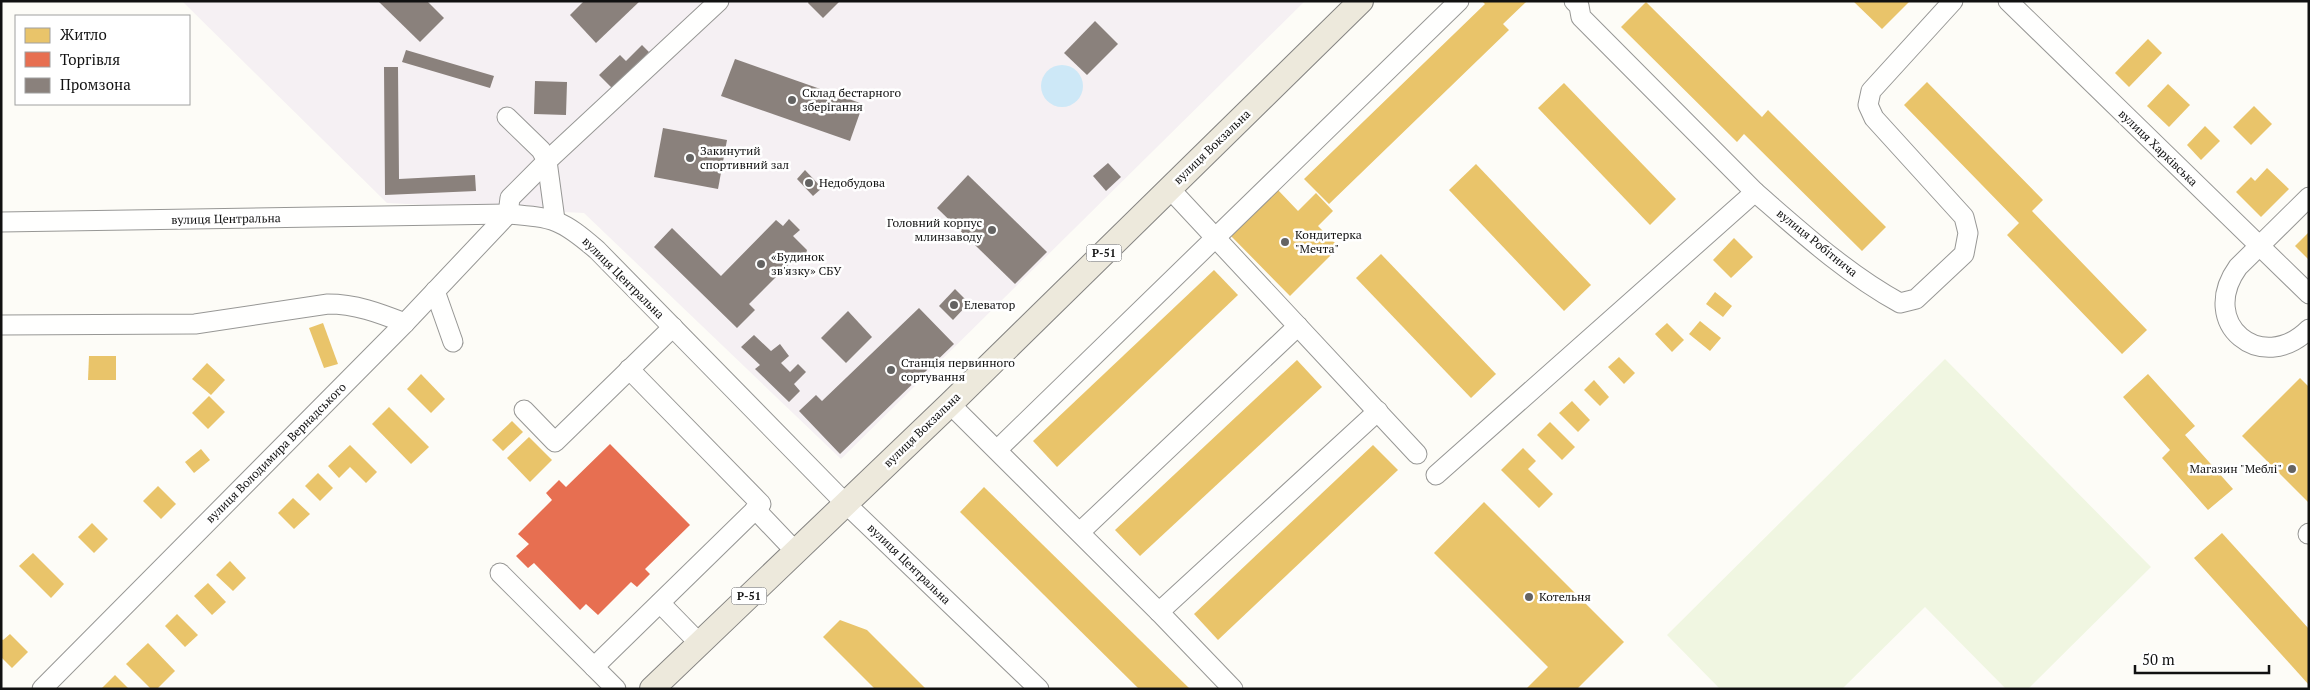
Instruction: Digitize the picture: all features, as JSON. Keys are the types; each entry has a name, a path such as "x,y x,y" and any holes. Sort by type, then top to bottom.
{"main road":[{"name":"вулиця Вокзальна","path":"652,689 950,404 1362,1"}],"street":[{"path":"508,214 510,198 547,161 719,1"},
{"path":"997,450 1460,1"},
{"path":"1436,475 1755,192 1581,17 1579,6 1574,1"},
{"name":"вулиця Робітнича","path":"1755,192 1826,253 1900,303 1916,299 1964,254 1968,233 1964,217 1874,118 1868,106 1871,91 1953,1"},
{"name":"вулиця Харківська","path":"2008,1 2309,294"},
{"path":"507,117 541,150 547,161 555,220"},
{"path":"1170,189 1215,240 1417,454"},
{"path":"2309,197 2258,246 2229,280 2224,296 2225,312 2232,327 2243,339 2250,343 2274,348 2290,344 2309,329"},
{"name":"вулиця Центральна","path":"1,222 508,214 555,220 571,227 597,250 845,503 1038,689"},
{"name":"вулиця Володимира Вернадського","path":"42,689 405,323 508,214"},
{"path":"435,291 452,342"},
{"path":"1,325 195,324 328,304 345,304 364,308 405,323"},
{"path":"1080,532 1298,326"},
{"path":"524,410 555,442 673,327"},
{"path":"594,666 761,504 629,369"},
{"path":"950,404 1080,532 1233,689"},
{"path":"1159,612 1378,411"},
{"path":"755,509 796,551"},
{"path":"500,573 616,689"},
{"path":"660,602 700,644"}],"shaded area":[{"path":"182,1 1305,1 841,459 584,213 387,203"}],"green space":[{"path":"1945,359 2151,567 2028,689 2006,689 1925,607 1842,689 1720,689 1667,635"}],"water":[{"path":"1066,65 1074,68 1080,74 1083,86 1080,98 1074,104 1058,107 1050,104 1044,98 1041,82 1044,74 1050,68"}],"building: Житло":[{"path":"1482,1 1527,1 1503,24 1509,30 1329,204 1304,179 1485,4"},
{"path":"1853,1 1908,1 1909,2 1882,29"},
{"path":"1646,2 1762,117 1768,110 1886,227 1862,251 1744,134 1737,142 1621,27"},
{"path":"2148,39 2162,53 2129,87 2115,73"},
{"path":"1927,82 2043,200 2032,211 2147,330 2122,354 2007,235 2019,223 1904,105"},
{"path":"1564,83 1676,199 1650,225 1538,108"},
{"path":"2168,84 2190,105 2169,127 2147,106"},
{"path":"2254,106 2272,124 2251,145 2233,127"},
{"path":"2205,126 2220,141 2201,160 2187,145"},
{"path":"1476,164 1591,285 1564,311 1449,190"},
{"path":"2267,168 2289,189 2261,217 2236,192 2251,177 2255,181"},
{"name":"Кондитерка \"Мечта\"","path":"1278,190 1298,211 1316,193 1333,211 1318,226 1339,247 1290,296 1231,236"},
{"path":"2309,232 2309,260 2295,246"},
{"path":"1734,238 1753,257 1731,278 1713,260"},
{"path":"1381,254 1496,374 1471,398 1356,278"},
{"path":"1214,270 1238,295 1057,467 1033,441"},
{"path":"1715,292 1732,306 1723,317 1706,304"},
{"path":"1700,321 1721,338 1710,351 1689,334"},
{"path":"323,323 338,364 324,368 309,328"},
{"path":"1667,323 1684,340 1672,352 1655,334"},
{"path":"89,356 116,356 116,380 88,380"},
{"path":"1619,357 1635,373 1624,384 1608,367"},
{"path":"1297,360 1322,387 1140,556 1115,530"},
{"path":"207,363 225,380 211,395 192,379"},
{"path":"421,374 445,399 431,413 407,389"},
{"path":"2148,374 2195,426 2185,435 2233,489 2208,510 2162,458 2170,450 2123,397"},
{"name":"Магазин \"Меблі\"","path":"2300,378 2309,387 2309,503 2242,436"},
{"path":"1594,380 1609,397 1600,406 1584,390"},
{"path":"209,396 225,412 208,429 192,413"},
{"path":"1572,401 1590,420 1578,432 1559,413"},
{"path":"389,407 429,447 411,464 372,424"},
{"path":"512,421 523,432 503,451 492,440"},
{"path":"1550,422 1575,447 1562,460 1537,435"},
{"path":"529,437 552,460 530,482 507,458"},
{"path":"350,445 377,472 366,483 350,467 339,478 328,466"},
{"path":"1373,445 1398,470 1218,640 1194,614"},
{"path":"1523,448 1536,461 1528,469 1553,494 1539,508 1501,470"},
{"path":"201,449 210,460 194,473 185,462"},
{"path":"318,473 333,488 320,501 305,486"},
{"path":"158,486 176,504 161,519 143,501"},
{"path":"984,487 1190,689 1139,689 960,512"},
{"path":"293,498 310,514 294,529 278,513"},
{"name":"Котельня","path":"1484,502 1624,642 1577,689 1526,689 1548,667 1434,553"},
{"path":"92,523 108,539 94,553 78,537"},
{"path":"2222,533 2309,629 2309,685 2194,558"},
{"path":"33,553 64,584 51,598 19,566"},
{"path":"230,561 246,578 233,591 216,575"},
{"path":"208,583 226,602 212,615 194,596"},
{"path":"177,614 198,635 185,647 165,626"},
{"path":"840,620 867,630 926,689 875,689 823,637"},
{"path":"10,634 28,652 12,668 1,657 1,639 3,640"},
{"path":"148,643 175,671 157,689 151,689 126,664"},
{"path":"115,675 129,689 101,689"}],"building: Торгівля":[{"path":"610,444 690,525 645,569 650,574 637,587 631,582 598,615 586,604 580,610 534,563 528,568 516,556 529,544 518,534 552,500 546,493 559,480 566,487"}],"building: Промзона":[{"path":"378,1 427,1 444,18 420,42"},
{"path":"584,1 640,1 596,43 570,15"},
{"path":"809,1 840,1 823,18 808,3"},
{"path":"1095,21 1118,44 1087,75 1064,53"},
{"path":"642,45 649,52 612,88 599,75 620,55 626,61"},
{"path":"406,50 494,76 490,88 402,62"},
{"name":"Склад бестарного зберігання","path":"735,59 863,104 850,141 721,96"},
{"path":"384,67 398,67 399,179 475,175 476,191 385,195"},
{"path":"535,81 567,82 566,115 534,114"},
{"name":"Закинутий спортивний зал","path":"663,128 727,140 718,189 654,177"},
{"path":"1108,163 1121,177 1106,191 1093,176"},
{"name":"Недобудова","path":"805,170 822,188 813,196 797,179"},
{"name":"Головний корпус млинзаводу","path":"968,175 1047,252 1015,284 937,208"},
{"path":"789,219 800,230 793,236 807,250 806,254 803,258 799,254 749,304 755,310 737,328 654,247 672,228 721,276 776,220 783,226"},
{"name":"Елеватор","path":"955,289 969,303 953,320 939,306"},
{"name":"Станція первинного сортування","path":"919,308 954,344 840,454 799,411 816,395 822,401"},
{"path":"848,311 872,337 846,363 821,338"},
{"path":"754,335 771,351 780,344 789,356 781,363 790,372 798,364 806,372 794,384 800,391 789,402 755,369 760,365 741,347"}],"place":[{"name":"Склад бестарного зберігання","path":"792,100"},
{"name":"Закинутий спортивний зал","path":"690,158"},
{"name":"Недобудова","path":"809,183"},
{"name":"Головний корпус млинзаводу","path":"992,230"},
{"name":"Кондитерка \"Мечта\"","path":"1285,242"},
{"name":"«Будинок зв'язку» СБУ","path":"761,264"},
{"name":"Елеватор","path":"954,305"},
{"name":"Станція первинного сортування","path":"891,370"},
{"name":"Магазин \"Меблі\"","path":"2292,469"},
{"name":"Котельня","path":"1529,597"}]}
